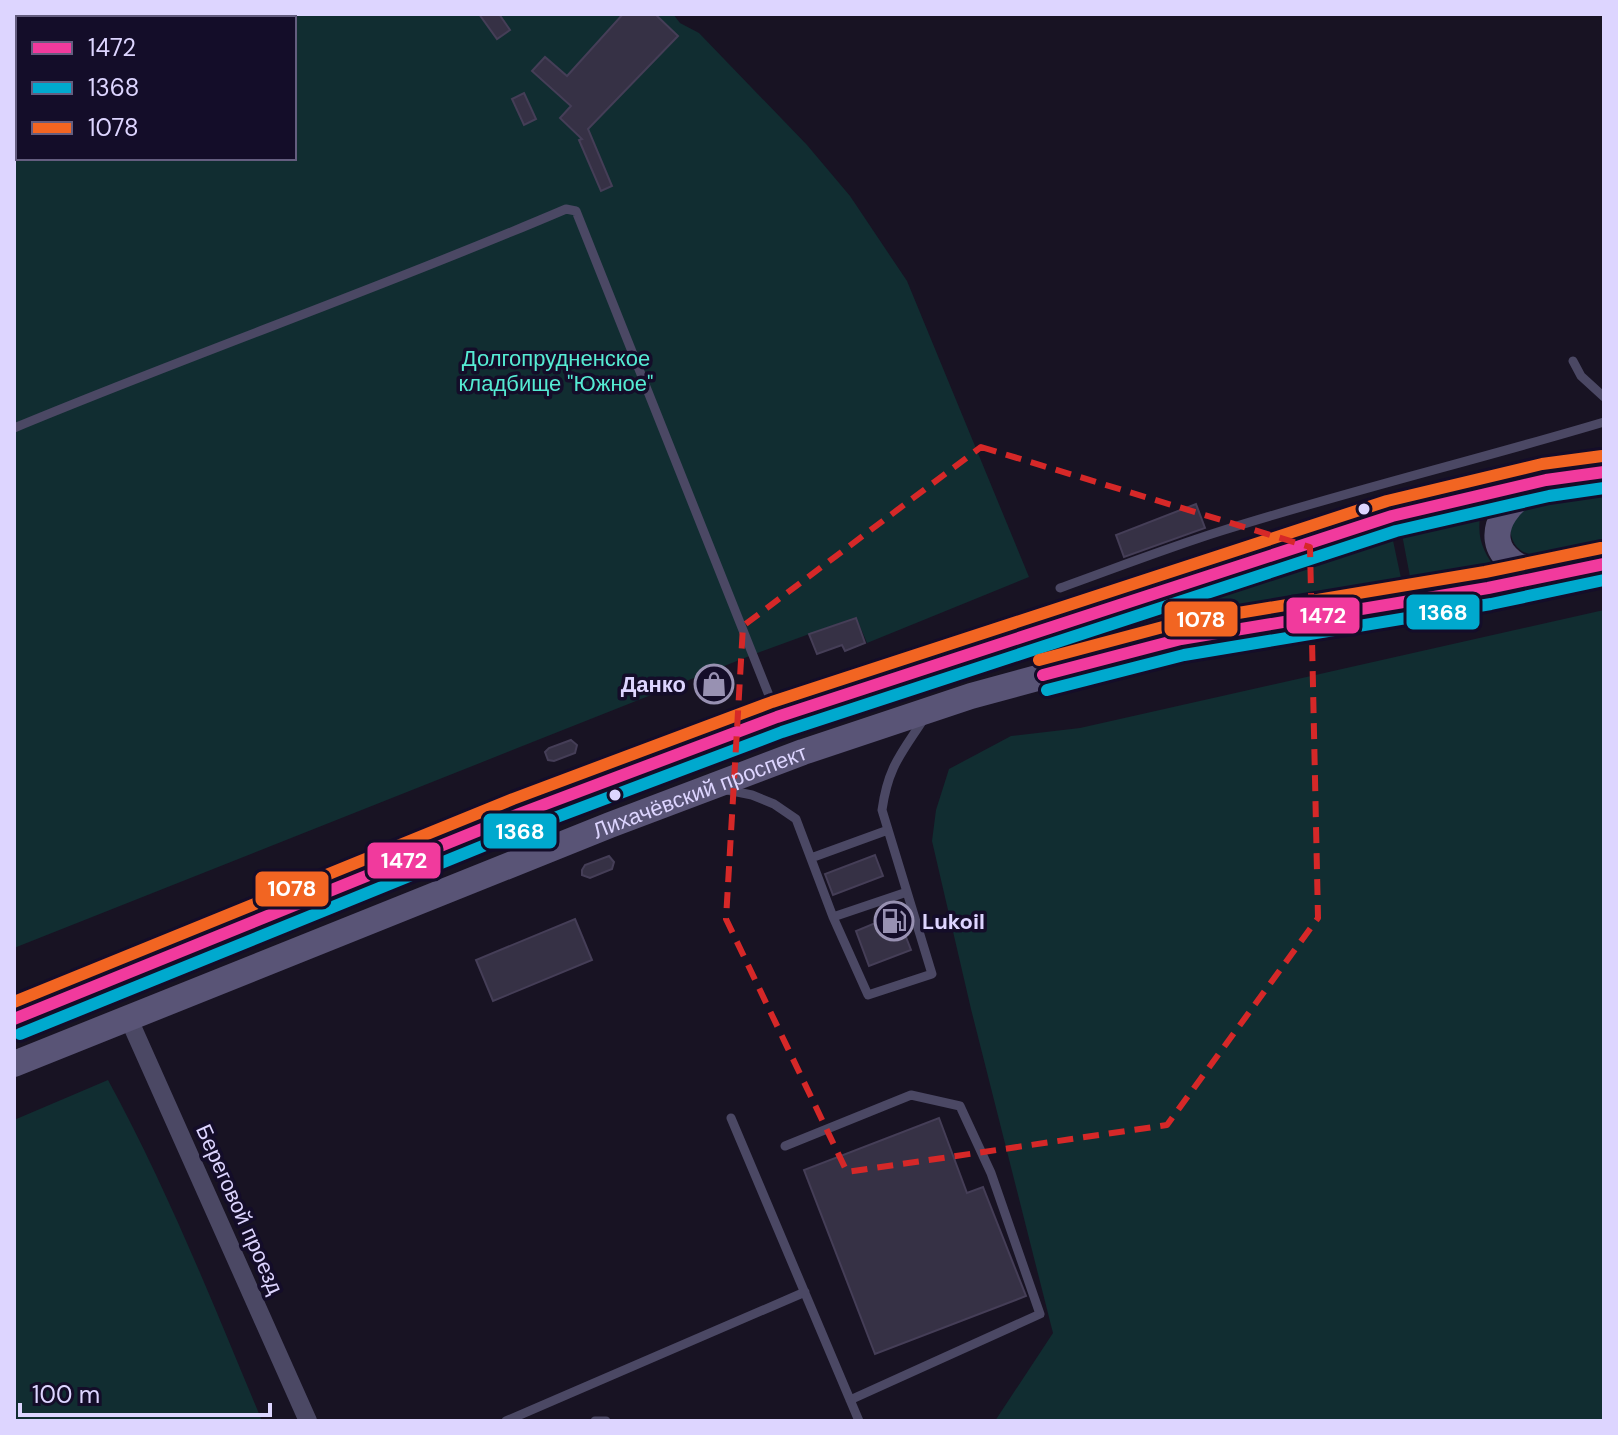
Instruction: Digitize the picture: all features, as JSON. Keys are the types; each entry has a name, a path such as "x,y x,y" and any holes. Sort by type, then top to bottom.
{"main road":[{"name":"Лихачёвский проспект","path":"14,1019 519,814 777,717 1392,516 1546,480 1604,472"},
{"path":"1546,480 1512,502 1502,513 1497,536 1500,548 1518,566 1532,572 1559,575"},
{"name":"Лихачёвский проспект","path":"14,1064 610,825 803,752 929,710 1181,639 1559,575 1604,564"}],"street":[{"name":"Береговой проезд","path":"128,1017 308,1421"}],"lane":[{"path":"14,428 460,254 566,209 576,211 777,717"},
{"path":"1573,361 1581,376 1604,397"},
{"path":"1060,588 1233,527 1604,422"},
{"path":"705,791 734,791 774,804 796,819 833,917 868,995 932,974 882,810 886,783 896,760 929,710"},
{"path":"811,858 888,830"},
{"path":"833,917 907,892"},
{"path":"785,1146 911,1095 960,1106 991,1173 1040,1314 850,1400"},
{"path":"731,1118 859,1421"},
{"path":"506,1421 805,1292"},
{"path":"595,1421 606,1421"}],"highlighted area":[{"path":"981,447 1310,547 1318,918 1167,1125 847,1172 726,919 743,626"}],"green space":[{"name":"Долгопрудненское кладбище \"Южное\"","path":"14,14 673,14 680,23 699,33 807,145 850,196 907,281 1029,577 867,643 856,617 752,655 14,948"},
{"path":"1604,489 1604,545 1545,556 1520,550 1513,540 1510,524 1536,497"},
{"path":"1482,509 1479,527 1481,542 1498,571 1411,582 1401,529"},
{"path":"1391,531 1402,583 1178,625 1040,660 1037,649"},
{"path":"1604,610 1604,1421 995,1421 1053,1333 932,841 936,810 949,769 1011,736 1080,728"},
{"path":"108,1080 170,1206 262,1421 14,1421 14,1120"}],"building":[{"path":"479,14 499,14 510,30 497,39"},
{"path":"623,14 655,14 678,36 588,129 612,186 601,191 579,140 582,139 560,118 571,106 532,71 545,57 567,76"},
{"path":"524,93 536,119 524,125 512,99"},
{"path":"1196,504 1205,528 1124,557 1116,535"},
{"path":"856,618 865,643 845,651 842,645 817,654 809,634"},
{"name":"Данко","path":"723,670 730,688 705,698 698,681"},
{"path":"571,740 577,745 575,753 554,761 548,760 545,752 549,748"},
{"path":"875,855 883,876 833,895 825,874"},
{"path":"609,856 614,862 612,869 590,878 582,875 585,865"},
{"path":"897,914 911,950 869,966 856,931"},
{"path":"575,919 592,960 493,1001 476,960"},
{"path":"939,1118 967,1193 983,1187 1026,1296 875,1354 804,1170"}],"transit line":[{"name":"1078","path":"14,1002 513,799 772,702 1387,501 1542,464 1602,456"},
{"name":"1472","path":"14,1019 519,814 777,717 1392,516 1546,480 1604,472"},
{"name":"1368","path":"20,1034 525,829 782,732 1396,531 1549,496 1604,488"},
{"name":"1078","path":"1039,660 1178,623 1485,572 1601,548"},
{"name":"1472","path":"1043,675 1181,639 1488,588 1604,564"},
{"name":"1368","path":"1047,690 1184,655 1491,604 1604,580"}],"place":[{"name":"Данко","path":"714,684"},
{"name":"Lukoil","path":"894,921"}]}
